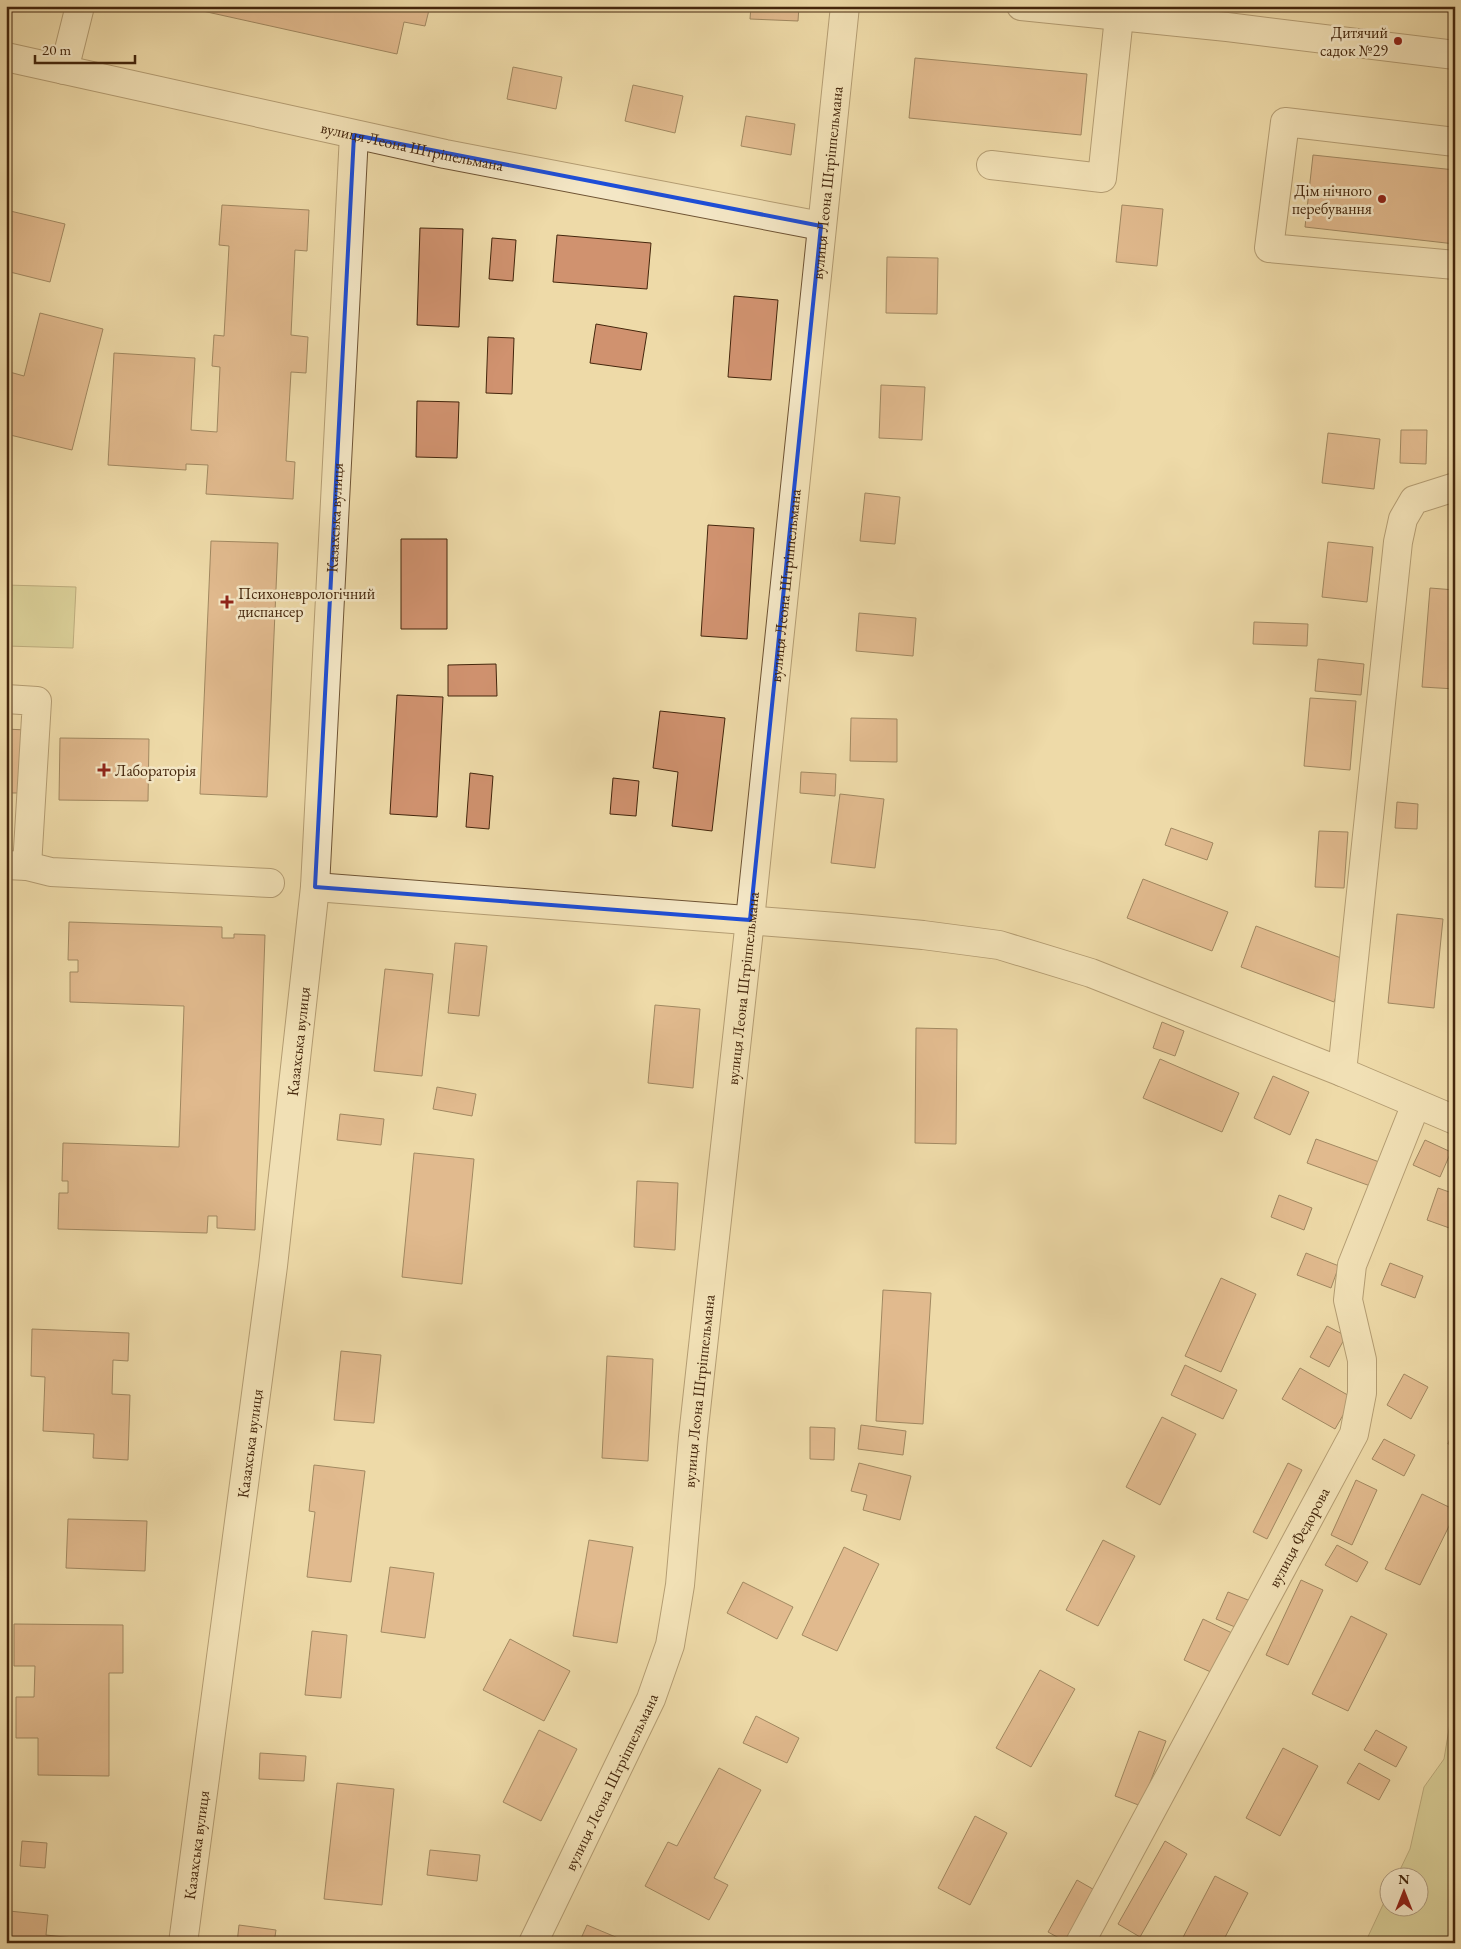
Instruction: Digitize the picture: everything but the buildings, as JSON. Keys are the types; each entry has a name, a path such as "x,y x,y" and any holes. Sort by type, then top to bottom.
{"street":[{"path":"64,70 80,6"},
{"name":"вулиця Леона Штріппельмана","path":"533,1943 651,1699 670,1645 680,1585 692,1438 750,920 845,6"},
{"path":"1021,6 1227,27 1455,55"},
{"path":"991,165 1102,178 1119,17"},
{"name":"вулиця Леона Штріпельмана","path":"6,57 354,135 821,226"},
{"path":"1455,142 1285,122 1269,248 1455,265"},
{"name":"Казахська вулиця","path":"183,1943 273,1266 315,887 354,135"},
{"path":"1342,1072 1398,542 1403,519 1414,500 1455,487"},
{"path":"6,700 36,701 16,865 51,872 270,883"},
{"path":"315,887 924,934 999,945 1091,973 1342,1072 1455,1120"},
{"name":"вулиця Федорова","path":"1080,1943 1354,1434 1362,1385 1362,1360 1348,1300 1352,1265 1416,1104"}],"highlighted area":[{"path":"354,135 821,226 750,920 315,887"}],"green space":[{"path":"6,585 76,587 73,648 6,646"},
{"path":"1455,1714 1455,1943 1365,1943 1378,1915 1428,1916 1428,1866 1402,1866 1410,1849 1424,1787 1444,1759 1450,1723"}],"place":[{"name":"Дитячий садок №29","path":"1398,41"},
{"name":"Дім нічного перебування","path":"1382,199"},
{"name":"Психоневрологічний диспансер","path":"227,602"},
{"name":"Лабораторія","path":"104,770"}]}
